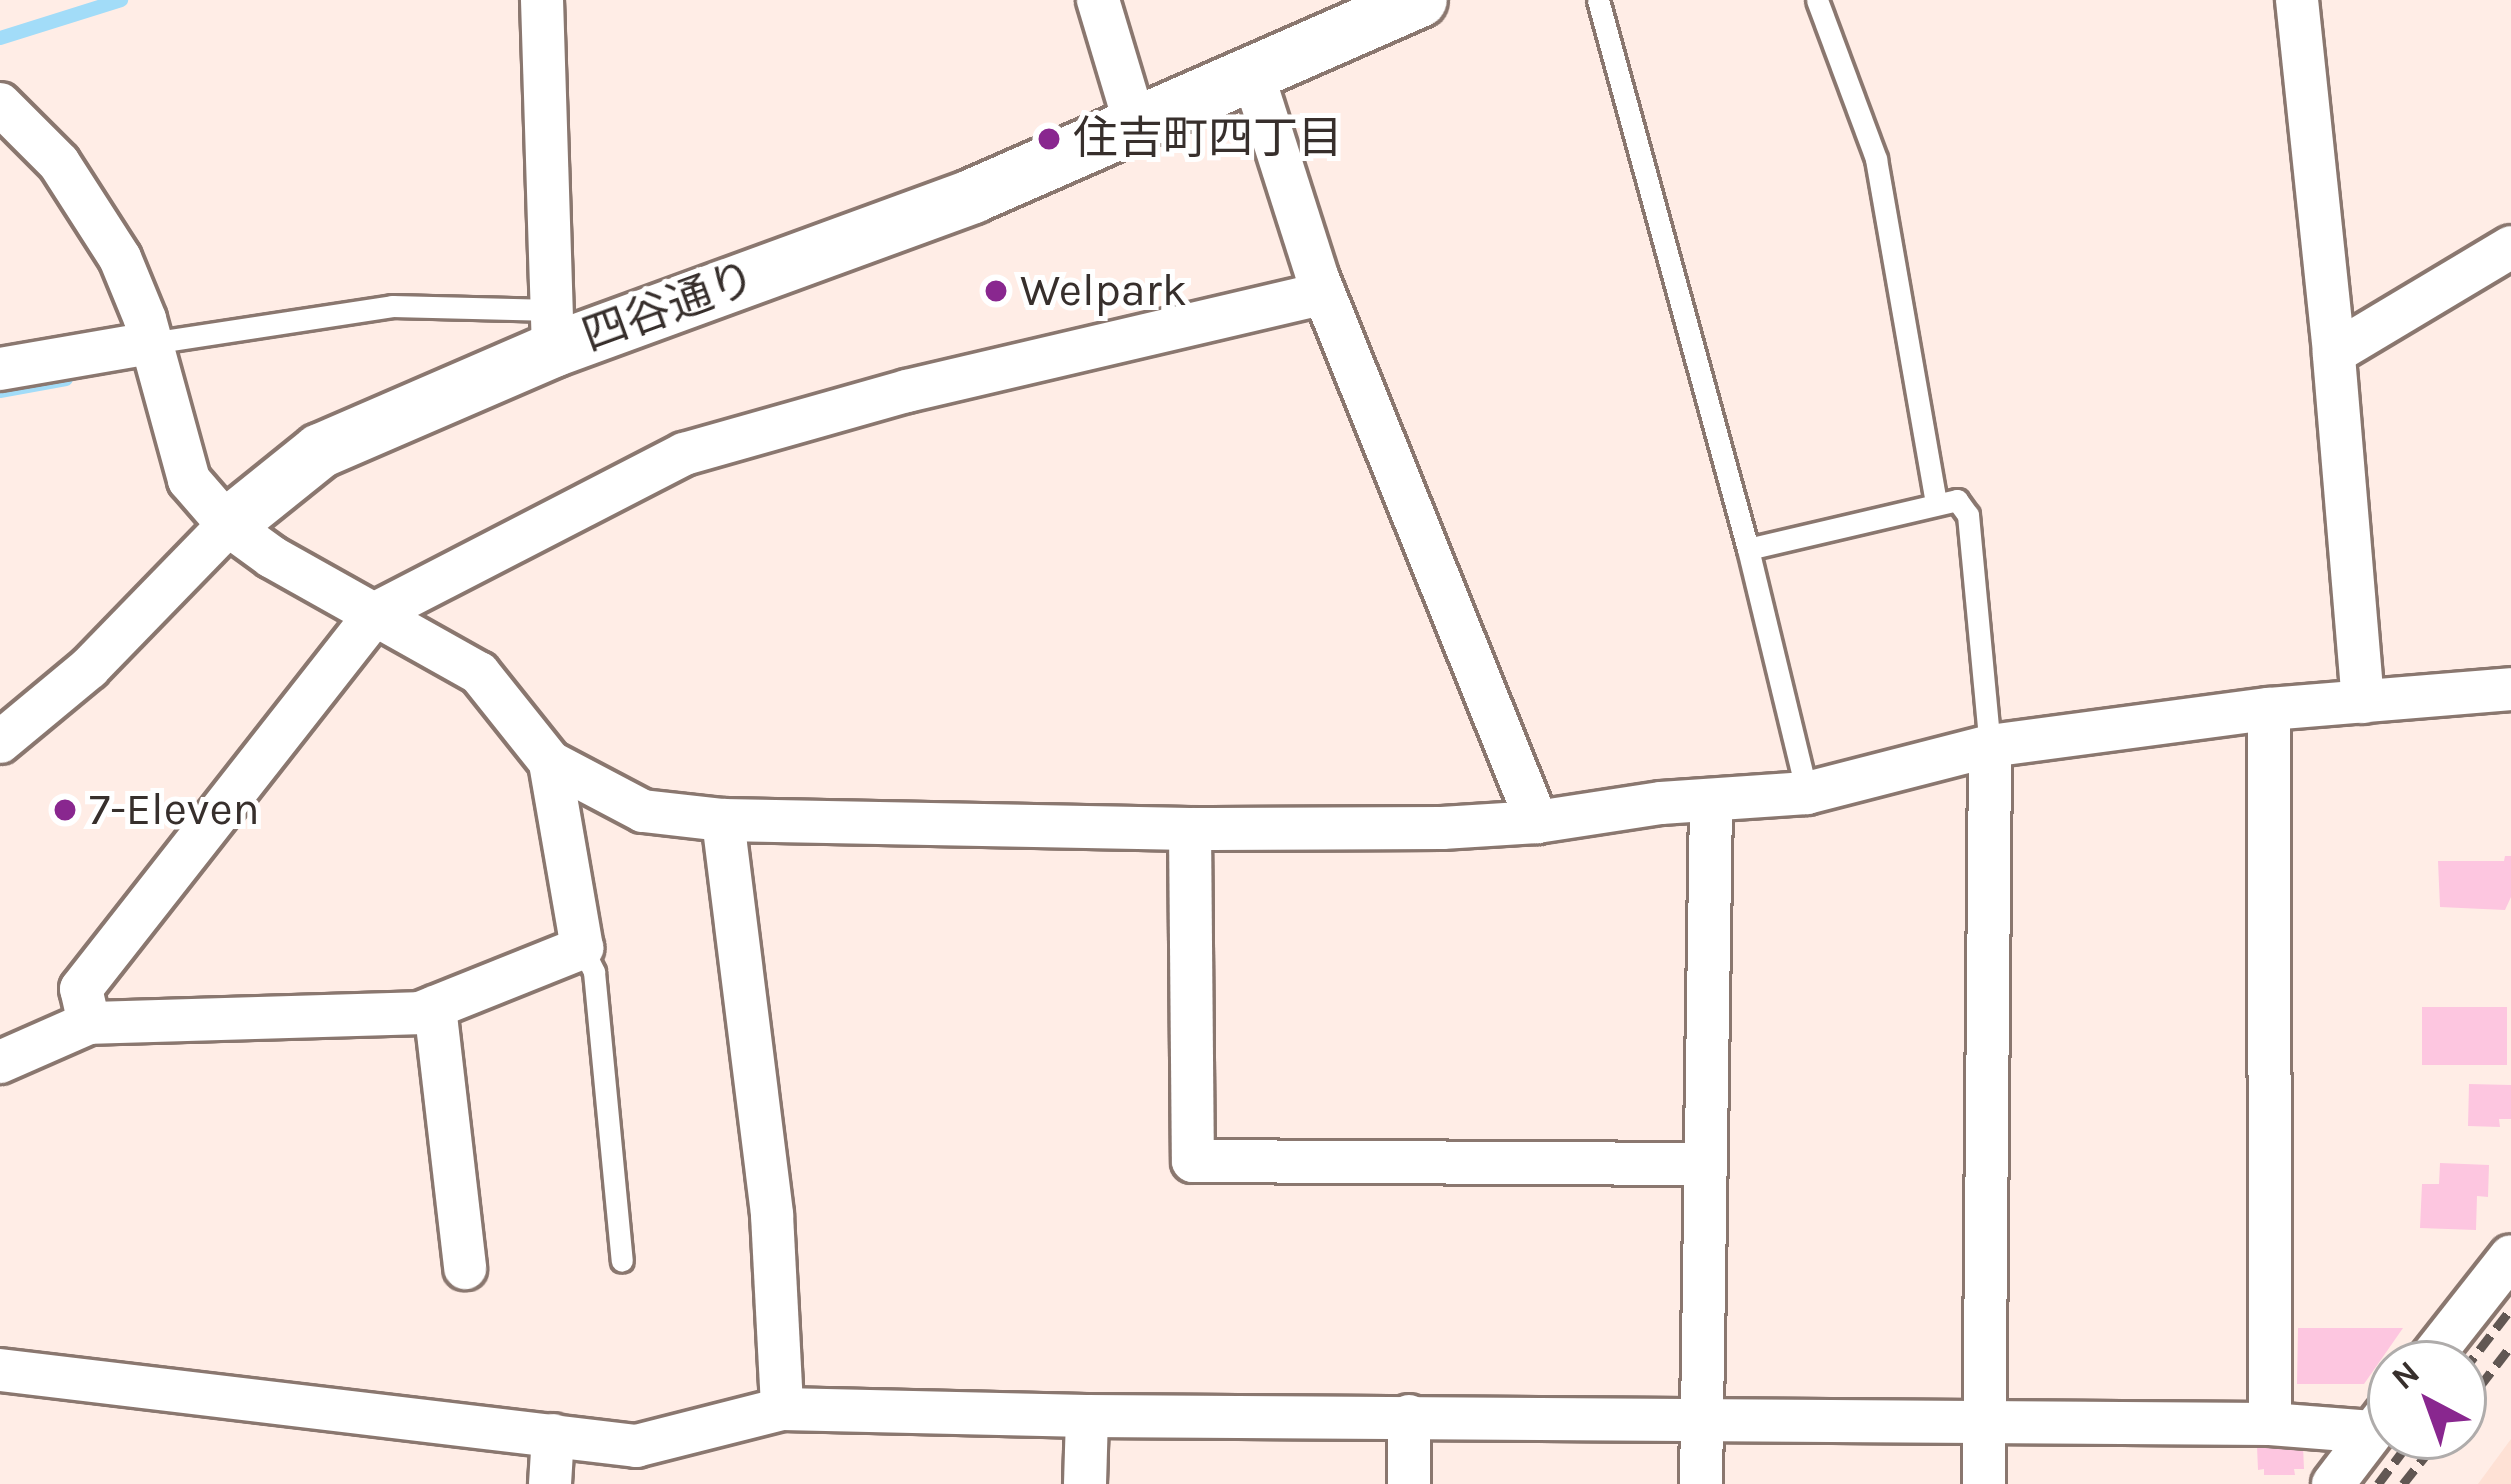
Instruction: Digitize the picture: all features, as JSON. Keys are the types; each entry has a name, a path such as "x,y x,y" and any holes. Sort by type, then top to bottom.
{"street":[{"path":"542,0 553,330"},
{"path":"1098,0 1136,127"},
{"name":"四谷通り","path":"0,742 148,612 228,525 320,451 553,330 974,196 1420,0"},
{"path":"2297,0 2334,353 2363,702"},
{"path":"1253,74 1324,293 1537,822"},
{"path":"0,104 59,163 120,258 151,343 190,480 228,525 272,557 479,673 550,762 643,811 723,820 1190,829 1537,822 1661,803 1807,793 1990,746 2270,709 2511,689"},
{"path":"2334,353 2511,247"},
{"path":"89,1023 81,989 376,613 684,454 907,392 1324,293"},
{"path":"0,368 151,343"},
{"path":"2270,709 2270,1424"},
{"path":"1984,1484 1990,746"},
{"path":"0,1061 89,1023 420,1013 582,948 550,762"},
{"path":"1701,1484 1711,803"},
{"path":"723,820 772,1214 782,1409"},
{"path":"1190,829 1193,1160 1705,1164"},
{"path":"435,1007 465,1268"},
{"path":"2445,1340 2511,1256"},
{"path":"0,1370 636,1446 782,1409 1087,1416 2270,1424 2367,1421"},
{"path":"1085,1484 1087,1416"},
{"path":"1409,1416 1409,1484"},
{"path":"550,1484 553,1436"},
{"path":"2333,1484 2367,1440"}],"lane":[{"path":"1598,0 1748,550 1807,793"},
{"path":"1817,0 1876,159 1936,502"},
{"path":"151,343 392,306 553,330"},
{"path":"1748,550 1958,500 1968,515 1990,746"},
{"path":"582,948 594,972 622,1261"}],"shaded area":[{"path":"2511,1439 2511,1484 2478,1484"}],"building":[{"path":"2511,856 2511,897 2505,910 2440,907 2438,861 2504,861"},
{"path":"2422,1007 2507,1007 2507,1065 2422,1065"},
{"path":"2469,1084 2511,1085 2511,1119 2499,1119 2500,1127 2468,1126"},
{"path":"2440,1163 2489,1165 2488,1197 2477,1196 2476,1230 2420,1228 2422,1184 2439,1184"},
{"path":"2298,1328 2403,1328 2395,1340 2367,1340 2364,1384 2297,1384"},
{"path":"2257,1446 2303,1446 2304,1469 2294,1469 2295,1475 2264,1475 2264,1469 2258,1470"}],"waterway":[{"path":"0,38 121,0"},
{"path":"0,391 66,379"}],"railway":[{"path":"2487,1340 2511,1309"},
{"path":"2487,1377 2511,1346"},
{"path":"2378,1484 2396,1460"},
{"path":"2403,1484 2422,1460"}],"place":[{"name":"住吉町四丁目","path":"1049,139"},
{"name":"Welpark","path":"996,291"},
{"name":"7-Eleven","path":"65,810"}]}
